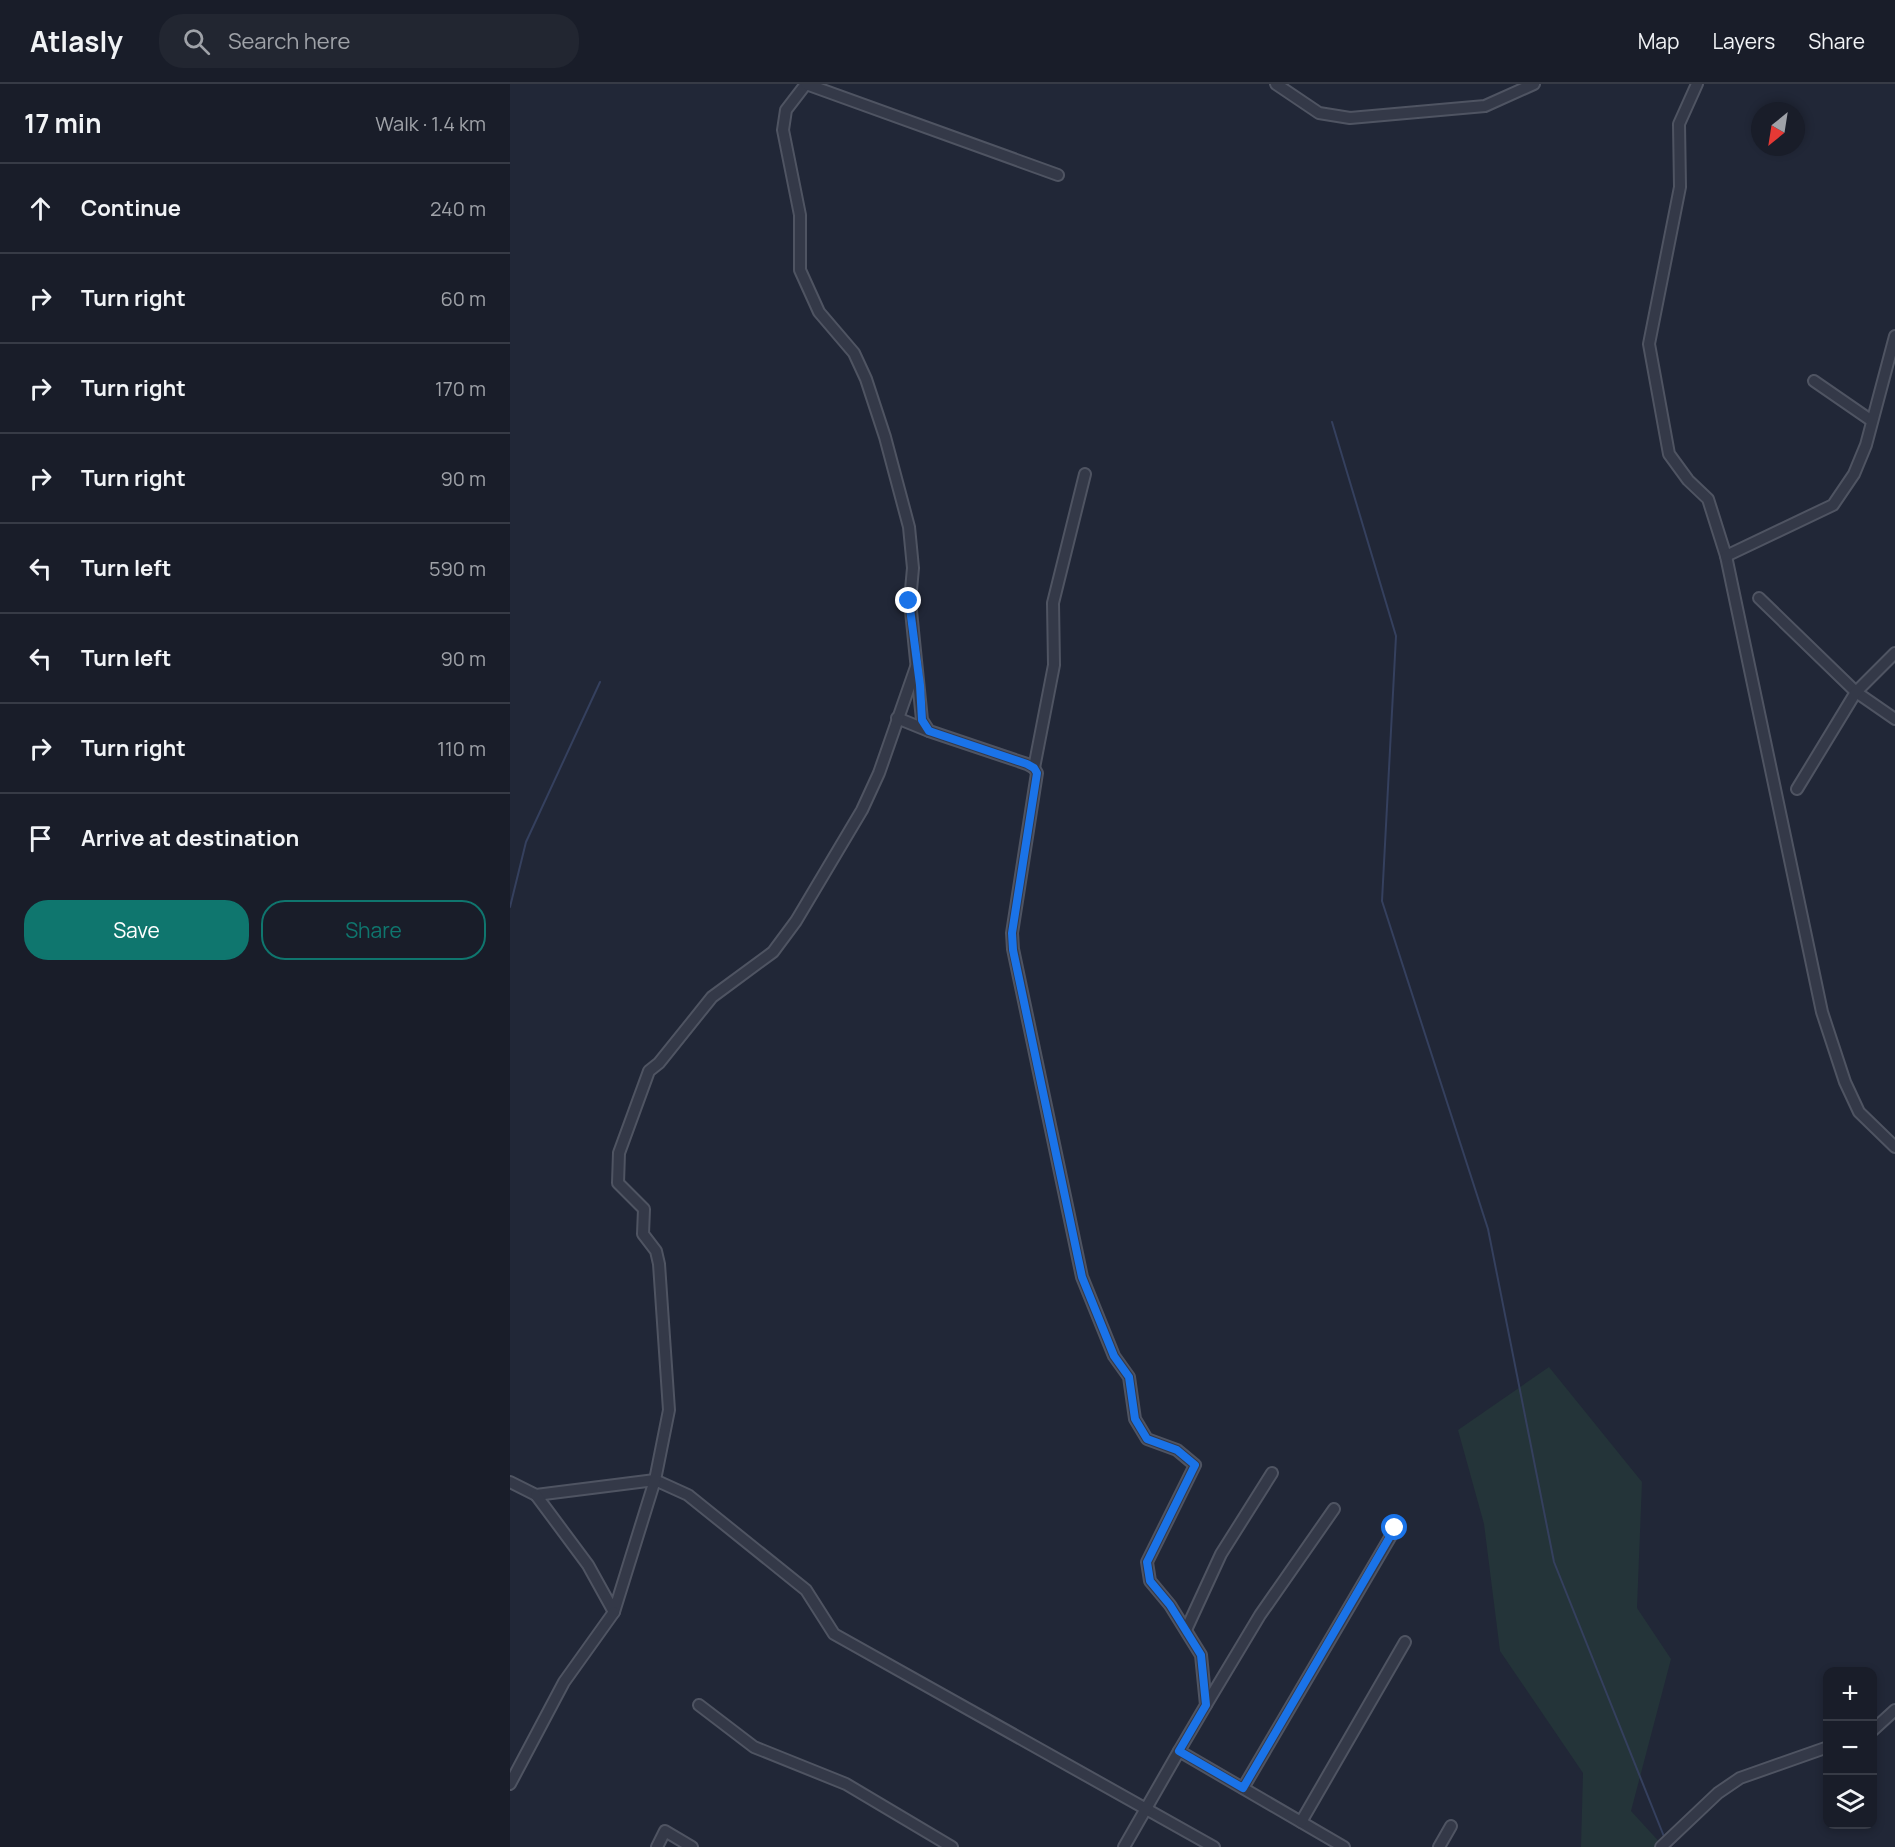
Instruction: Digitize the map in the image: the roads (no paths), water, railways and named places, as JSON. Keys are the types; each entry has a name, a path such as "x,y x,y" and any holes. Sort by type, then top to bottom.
{"street":[{"path":"929,731 922,720 918,664 909,601 913,568 909,527 885,436 866,379 854,353 819,312 800,270 800,215 783,130 786,110 806,84 1058,175"},
{"path":"1276,84 1319,113 1350,118 1485,106 1534,84"},
{"path":"1697,84 1679,123 1680,187 1649,344 1669,454 1688,480 1708,499 1726,556 1822,1012 1845,1082 1859,1112 1895,1147"},
{"path":"1726,556 1833,505 1854,474 1866,445 1895,336"},
{"path":"1814,381 1872,422"},
{"path":"1034,768 1054,665 1053,603 1085,474"},
{"path":"1759,598 1856,693 1895,719"},
{"path":"1797,789 1856,693 1895,653"},
{"path":"510,1784 564,1682 614,1612 655,1480 669,1410 659,1264 656,1251 643,1234 644,1209 618,1183 619,1153 648,1071 659,1063 712,996 773,952 796,921 862,810 879,773 918,664"},
{"path":"897,718 1034,768 1037,773 1012,933 1013,950 1082,1277 1114,1356 1129,1377 1135,1419 1147,1439 1177,1450 1195,1465 1147,1562 1150,1581 1170,1605 1201,1655 1206,1705"},
{"path":"1186,1630 1221,1554 1272,1473"},
{"path":"536,1495 655,1480 688,1495 806,1590 834,1634 1214,1847"},
{"path":"510,1482 536,1495 588,1565 614,1612"},
{"path":"1124,1847 1260,1615 1334,1509"},
{"path":"1243,1788 1395,1528"},
{"path":"1301,1822 1405,1642"},
{"path":"699,1705 754,1747 846,1784 952,1847"},
{"path":"1877,1726 1895,1710"},
{"path":"1661,1847 1718,1793 1740,1778 1823,1748"},
{"path":"1179,1751 1344,1847"},
{"path":"1439,1847 1451,1826"},
{"path":"657,1847 665,1831 692,1847"}],"waterway":[{"path":"1332,422 1396,636 1382,901 1488,1229 1554,1562 1665,1839"},
{"path":"510,907 526,842 600,682"}]}
